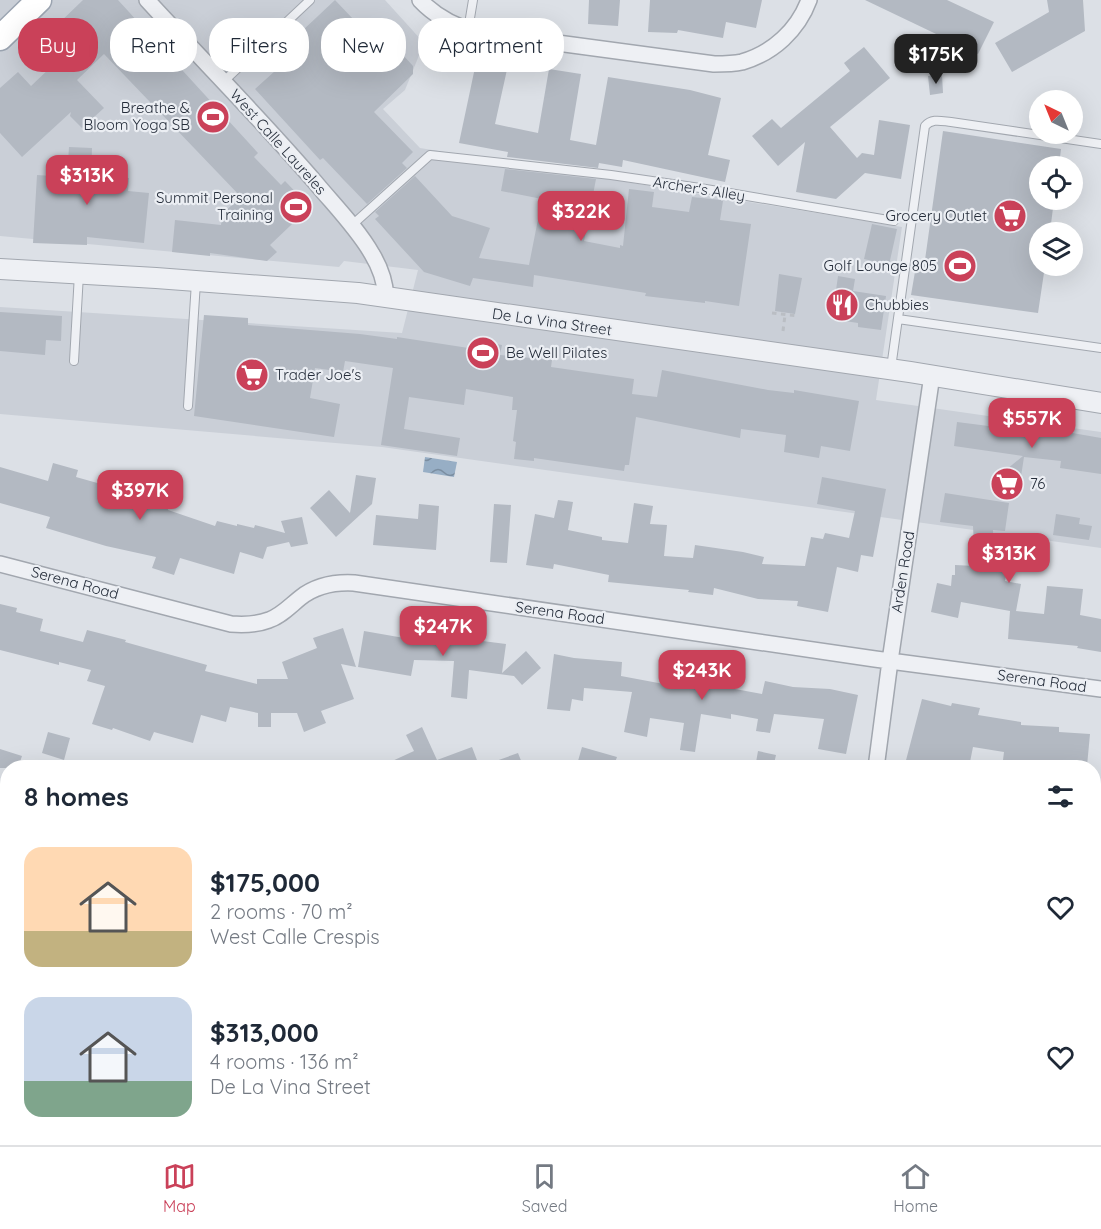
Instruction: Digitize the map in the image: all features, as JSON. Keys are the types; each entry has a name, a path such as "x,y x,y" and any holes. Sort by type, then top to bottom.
{"main road":[{"path":"0,38 39,0"}],"street":[{"name":"West Calle Laureles","path":"147,0 278,139 351,225 378,265 386,289 386,297"},
{"path":"420,0 442,18"},
{"path":"564,43 714,64 734,63 763,53 780,42 794,27 810,0"},
{"name":"De La Vina Street","path":"0,269 358,293 932,375 1101,403"},
{"name":"Arden Road","path":"877,760 932,375"},
{"name":"Serena Road","path":"0,564 231,624 251,625 271,620 313,590 343,582 1101,689"}],"lane":[{"path":"223,82 310,0"},
{"path":"470,18 473,0"},
{"path":"891,369 927,123 951,122 1101,144"},
{"name":"Archer's Alley","path":"351,225 430,155 667,183 894,221"},
{"path":"74,361 79,274"},
{"path":"188,406 196,281"},
{"path":"898,319 1101,348"}],"path":[{"path":"772,313 798,316"},
{"path":"783,331 786,314"}],"shaded area":[{"path":"0,0 385,0 401,18 321,18 321,72 406,72 406,23 418,36 418,58 405,90 383,109 420,148 902,227 876,400 1101,432 1101,548 382,447 0,414 0,307 402,333 418,270 344,261 339,267 0,236"}],"water":[{"path":"425,457 457,462 454,477 423,472"}],"building":[{"path":"83,0 118,0 134,18 110,18 110,60 104,54 98,60 98,18 64,18"},
{"path":"335,0 352,18 321,18 321,72 406,72 406,58 413,66 413,74 374,112 413,152 402,163 407,168 367,204 323,158 320,160 255,89 274,72 309,72 309,24"},
{"path":"589,0 620,0 618,26 588,24"},
{"path":"650,0 762,0 756,28 726,22 723,38 678,30 677,33 648,32"},
{"path":"865,0 947,0 994,22 978,54"},
{"path":"1047,0 1083,0 1085,31 1012,72 995,43 1049,12"},
{"path":"864,47 890,78 830,127 857,158 862,153 874,155 879,120 910,125 901,179 865,173 836,199 796,192 805,142 778,166 752,136 772,119 781,128 850,71 844,63"},
{"path":"564,71 581,74 570,140 596,145 608,77 690,90 721,98 708,155 730,160 725,182 623,160 622,167 599,163 598,168 507,157 508,152 459,143 474,72 506,72 495,124 538,133 548,72"},
{"path":"18,72 31,86 46,72 85,72 77,80 104,108 82,128 70,116 71,112 22,157 0,133 0,88"},
{"path":"121,72 184,72 258,153 254,157 281,185 285,181 310,207 270,245 277,252 267,261 210,253 210,256 172,252 175,220 221,225 222,214 241,197"},
{"path":"942,75 943,93 930,95 928,76"},
{"path":"943,131 1061,149 1060,156 1029,156 1029,210 1053,210 1051,222 1029,222 1029,276 1044,276 1038,313 911,295 916,266 924,267"},
{"path":"69,147 92,148 91,175 129,178 128,191 149,193 144,243 87,237 87,245 33,243 37,175 67,177"},
{"path":"505,169 596,179 584,241 620,248 620,245 623,246 629,189 654,192 652,207 689,212 692,197 723,201 720,220 751,224 739,306 645,296 646,293 534,275 533,287 473,278 470,286 424,272 375,219 379,216 375,212 415,176 452,216 490,228 479,258 529,265 542,199 501,191"},
{"path":"872,224 897,229 889,265 864,259"},
{"path":"779,274 802,278 795,314 775,311"},
{"path":"838,276 855,279 853,291 886,296 881,330 858,327 858,323 832,319"},
{"path":"0,312 62,316 61,341 46,340 45,355 0,351"},
{"path":"204,315 248,318 248,325 397,339 397,337 475,349 477,341 502,345 500,355 552,360 551,367 634,379 632,394 657,397 662,370 768,390 794,393 794,390 859,401 850,451 821,446 819,458 784,452 786,435 741,429 740,438 636,417 629,465 625,465 624,471 534,458 534,461 514,459 516,442 513,441 517,410 512,410 513,397 466,389 464,405 409,397 404,429 460,438 457,456 381,445 393,368 345,361 343,372 315,368 310,398 340,404 334,437 194,416"},
{"path":"957,422 1037,432 1038,427 1101,438 1101,474 1060,468 1061,461 1024,457 1018,496 1005,494 995,481 996,478 1023,456 954,446"},
{"path":"53,463 78,470 76,477 124,488 120,503 148,509 158,470 177,474 168,510 215,526 217,521 254,528 255,525 285,533 281,521 302,517 308,544 291,547 289,542 267,547 263,559 240,552 234,574 180,558 174,575 152,568 156,557 106,546 46,528 50,517 0,503 0,467 48,481"},
{"path":"356,475 376,478 372,504 336,537 310,508 329,490 350,513"},
{"path":"822,477 886,489 873,557 861,555 858,572 837,567 828,612 797,606 798,601 758,599 714,588 713,595 688,592 689,590 608,582 609,575 554,564 553,569 526,565 535,514 554,518 558,500 573,502 568,530 602,537 602,540 628,543 634,503 653,506 650,524 667,525 664,556 693,558 695,545 764,557 762,564 805,566 811,537 823,539 825,533 849,538 855,511 817,504"},
{"path":"945,493 1009,503 1005,531 993,530 995,561 1008,564 1005,581 1021,584 1016,611 1044,614 1047,586 1083,589 1080,615 1101,619 1101,652 1077,648 1078,646 1008,639 1010,611 961,602 958,618 931,612 937,583 951,586 952,575 955,575 955,565 975,566 973,526 940,522"},
{"path":"419,504 439,506 436,550 373,545 376,515 418,519"},
{"path":"494,504 511,505 507,563 490,562"},
{"path":"1056,514 1080,518 1079,524 1092,526 1089,540 1053,535"},
{"path":"0,604 17,608 16,612 43,619 40,631 83,642 87,630 207,665 205,671 257,684 257,679 288,679 282,662 317,648 313,638 343,628 356,667 341,664 354,699 321,711 326,723 304,732 297,713 271,713 271,727 258,727 258,713 230,707 226,722 201,715 193,743 154,732 150,741 113,728 112,730 92,724 105,686 87,681 91,670 59,662 59,665 0,650"},
{"path":"364,631 427,642 428,634 467,636 467,639 506,644 502,673 526,651 541,668 522,685 514,676 469,670 467,699 451,697 454,661 414,660 411,676 358,667"},
{"path":"554,654 622,662 621,676 669,685 672,669 737,680 735,689 762,694 765,681 858,695 846,754 818,749 824,719 774,714 770,733 756,731 758,719 731,714 731,719 701,714 695,752 680,750 684,723 650,718 647,737 624,732 632,692 584,688 583,701 572,699 570,711 547,709"},
{"path":"922,699 951,706 952,703 980,708 978,715 1021,722 1021,725 1059,727 1059,732 1090,734 1088,760 1003,760 1004,752 973,747 970,760 906,760"},
{"path":"422,727 437,760 394,760 414,751 406,735"},
{"path":"48,732 70,738 64,760 42,753"},
{"path":"472,747 477,760 437,760"},
{"path":"582,747 617,757 616,760 578,760"},
{"path":"0,749 22,756 21,760 0,760"},
{"path":"758,751 776,755 775,760 756,760"},
{"path":"518,753 521,760 499,760"}],"place":[{"name":"Breathe & Bloom Yoga SB","path":"213,117"},
{"name":"Summit Personal Training","path":"296,207"},
{"name":"Grocery Outlet","path":"1010,216"},
{"name":"Golf Lounge 805","path":"960,266"},
{"name":"Chubbies","path":"842,305"},
{"name":"Be Well Pilates","path":"483,353"},
{"name":"Trader Joe's","path":"252,375"},
{"name":"76","path":"1007,484"}]}
